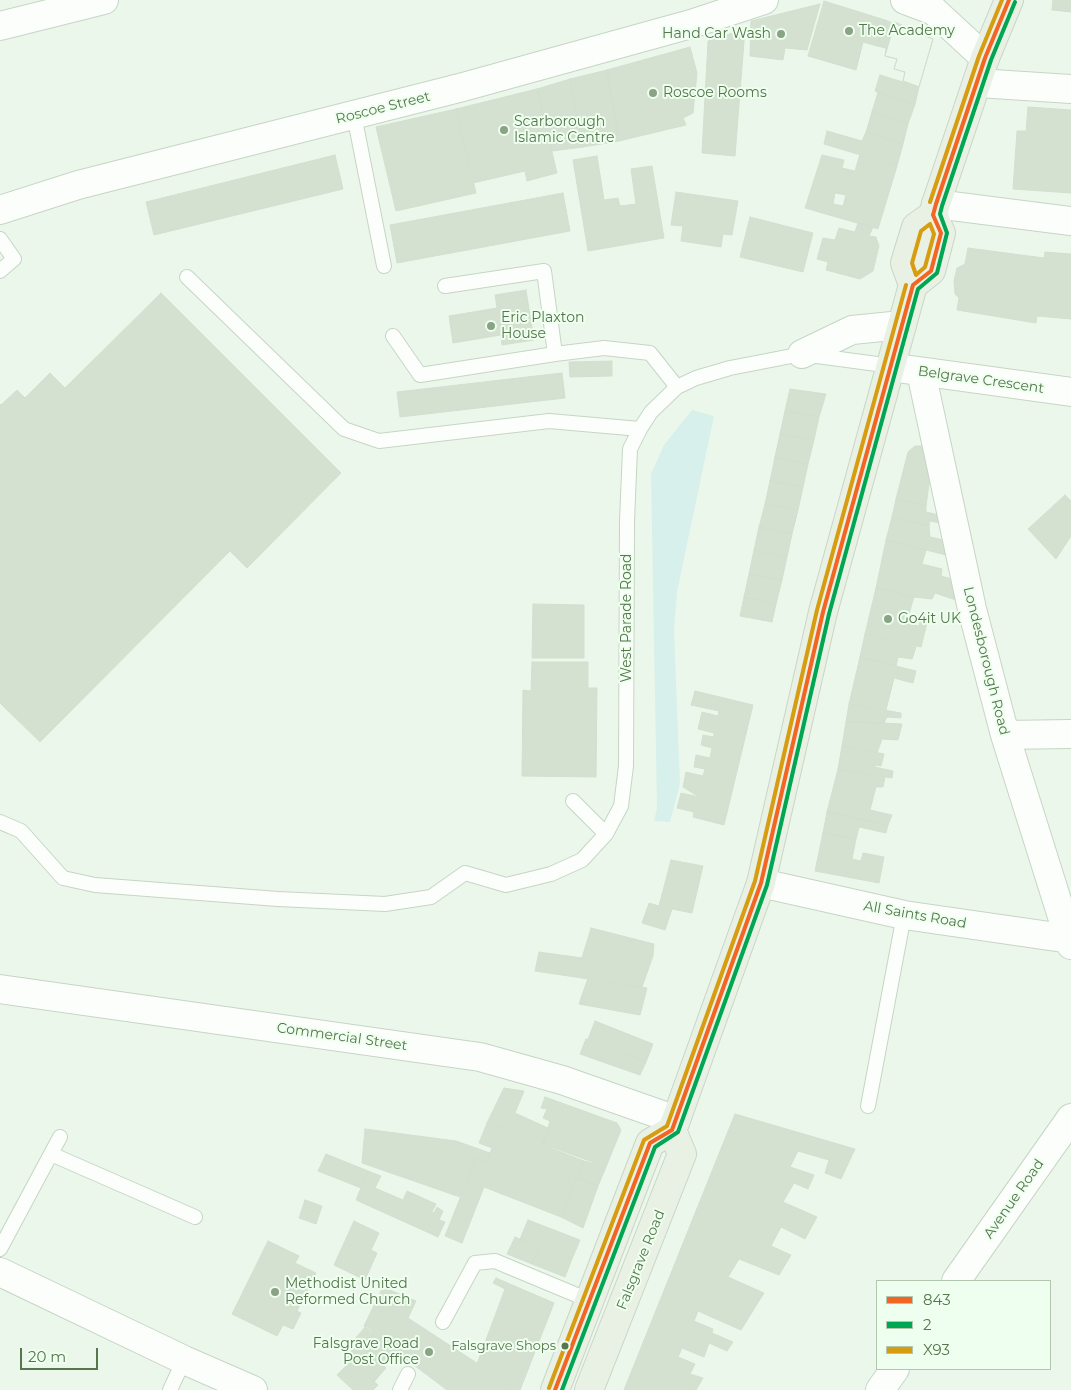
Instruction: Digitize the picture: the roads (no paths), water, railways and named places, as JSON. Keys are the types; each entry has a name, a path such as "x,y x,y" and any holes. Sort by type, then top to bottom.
{"highway":[{"path":"555,1390 591,1301 650,1143 674,1125 761,883 823,612 913,285 905,262 916,227 935,209 982,70 1007,7"},
{"name":"Falsgrave Road","path":"589,1390 682,1154 674,1125"}],"street":[{"path":"0,26 104,0"},
{"name":"Roscoe Street","path":"0,210 78,185 354,115 691,24 764,0"},
{"path":"905,0 928,6 982,70 1071,89"},
{"path":"935,209 1071,221"},
{"name":"West Parade Road","path":"802,354 852,330 902,325"},
{"name":"Belgrave Crescent","path":"892,366 921,372 1071,392"},
{"name":"Londesborough Road","path":"921,372 972,609 1005,735 1070,942"},
{"path":"1005,735 1071,734"},
{"name":"All Saints Road","path":"761,883 904,915 1070,942"},
{"name":"Commercial Street","path":"0,989 480,1057 562,1080 674,1125"},
{"name":"Avenue Road","path":"957,1280 1071,1118"},
{"path":"0,1272 184,1360 253,1390"},
{"path":"880,1390 894,1370"}],"lane":[{"path":"354,115 384,266"},
{"path":"0,239 14,259 0,271"},
{"path":"445,286 544,271 555,354"},
{"path":"187,277 344,429 379,441 549,421 640,429"},
{"path":"393,336 420,375 604,348 650,353 677,387"},
{"name":"West Parade Road","path":"0,822 21,831 63,878 95,886 385,904 431,897 465,873 506,885 551,874 582,860 606,834 621,806 626,766 627,521 630,449 650,412 677,387 696,378 730,368 802,354 892,366"},
{"path":"573,801 606,834"},
{"path":"868,1106 904,915"},
{"path":"0,1249 60,1137"},
{"path":"51,1154 195,1217"},
{"path":"443,1322 474,1263 495,1261 591,1301"},
{"path":"170,1390 184,1360"},
{"path":"400,1390 408,1374"}],"place":[{"name":"The Academy","path":"849,31"},
{"name":"Hand Car Wash","path":"781,34"},
{"name":"Roscoe Rooms","path":"653,93"},
{"name":"Scarborough Islamic Centre","path":"504,130"},
{"name":"Eric Plaxton House","path":"491,326"},
{"name":"Go4it UK","path":"888,619"},
{"name":"Methodist United Reformed Church","path":"275,1292"},
{"name":"Falsgrave Shops","path":"565,1346"},
{"name":"Falsgrave Road Post Office","path":"429,1352"}]}
